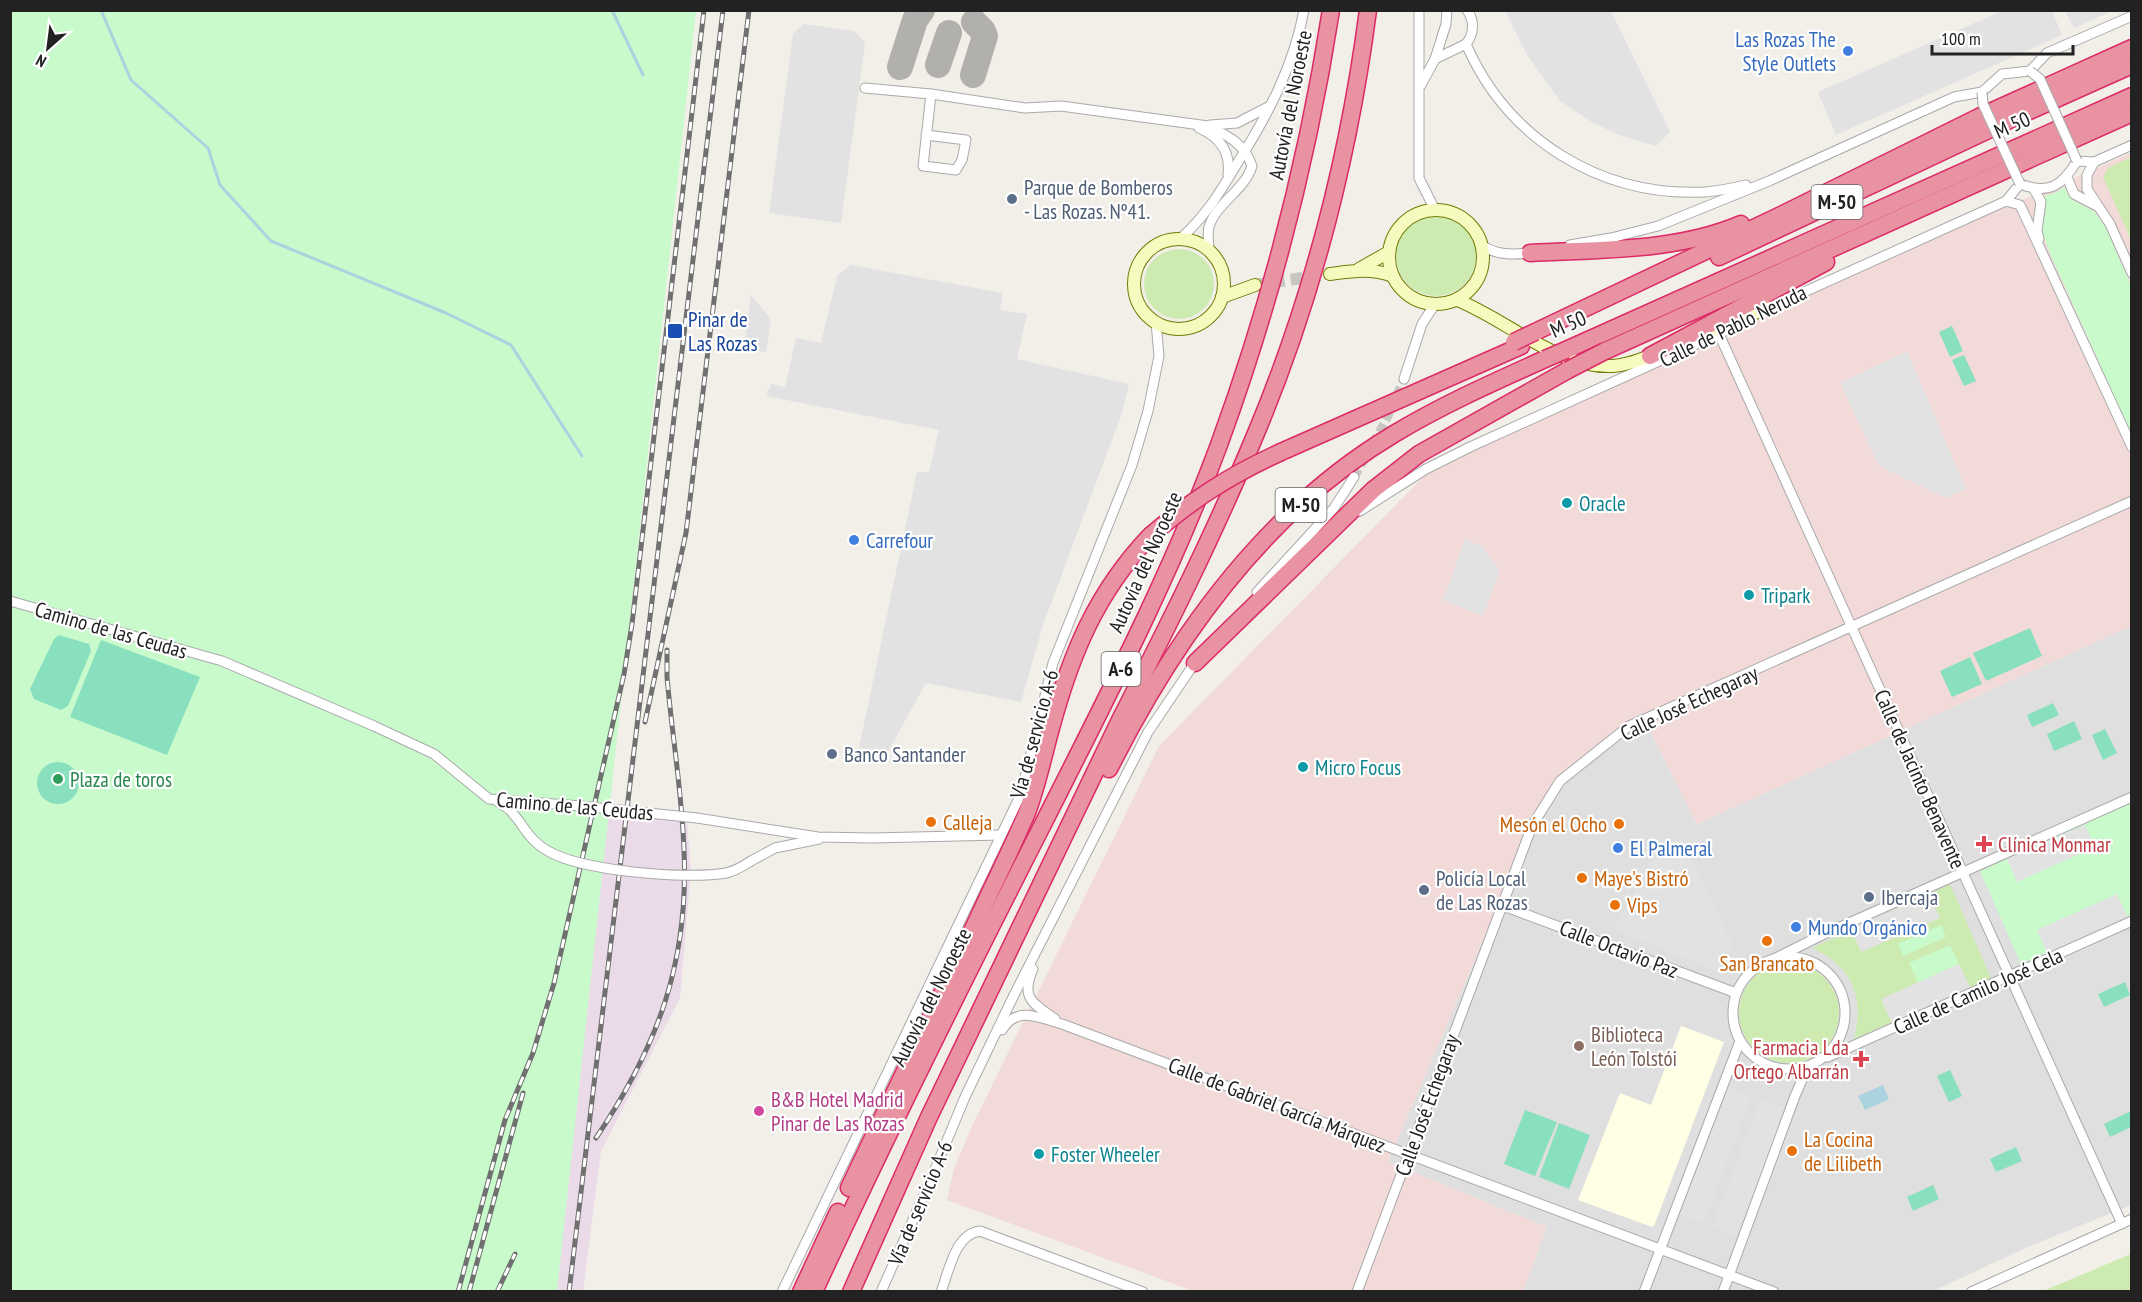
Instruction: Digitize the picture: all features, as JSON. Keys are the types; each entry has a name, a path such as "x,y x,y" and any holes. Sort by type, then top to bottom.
{"highway":[{"name":"Autovía del Noroeste","path":"814,1292 896,1119 1129,653 1206,477 1242,378 1287,231 1321,75 1330,10"},
{"name":"A-6","path":"851,1292 929,1117 1201,555 1267,407 1300,312 1322,239 1356,89 1368,10"},
{"path":"1530,253 1644,247 1701,237 1738,226 1897,151 2132,48"},
{"name":"M-50","path":"801,1292 1026,814 1065,680 1079,641 1120,569 1150,536 1203,493 1244,469 1538,334 1760,238 2018,116 2132,65"},
{"name":"M 50","path":"1008,951 1026,933 1128,730 1162,673 1210,602 1253,551 1314,493 1351,463 1393,435 1451,403 2132,96"},
{"path":"1195,663 1332,528 1373,490 1419,454 1605,351 2132,113"},
{"path":"1538,334 1979,117"},
{"path":"1650,356 1961,189"}],"street":[{"path":"1179,239 1194,226 1214,202 1272,105 1291,60 1305,10"},
{"path":"1419,10 1419,178 1435,210"},
{"path":"1420,87 1435,59 1446,24 1447,10"},
{"path":"1435,59 1466,44 1471,38 1473,29 1471,16 1467,10"},
{"path":"1483,246 1490,251 1504,254 1530,253 1611,238 1658,226 1763,183 1954,96 1982,92 2002,74 2030,71 2047,53 2132,16"},
{"path":"1466,44 1477,69 1515,120 1564,158 1619,183 1679,192 1707,192 1763,183"},
{"path":"2030,71 2040,79 2077,161"},
{"path":"866,88 931,94 1025,108 1061,106 1208,126 1237,123 1272,105"},
{"path":"1982,92 1983,104 2020,184 2034,189 2053,188 2067,177 2077,161"},
{"path":"926,135 966,140 962,160 956,170 923,166 926,135 931,94"},
{"path":"1188,124 1208,132 1224,147 1229,163 1227,180"},
{"path":"1208,126 1228,135 1246,151 1252,166 1250,173 1209,228 1209,250"},
{"path":"2077,161 2094,162 2132,145"},
{"path":"2094,162 2087,176 2087,189 2110,224 2132,273"},
{"path":"2067,177 2074,194 2099,207"},
{"name":"Calle de Pablo Neruda","path":"1332,528 1435,465 1719,334 1767,308 2006,201 2020,184"},
{"path":"2034,189 2041,202 2037,231 2044,256"},
{"path":"2006,201 2020,206 2132,447"},
{"path":"1435,210 1452,212 1466,220 1476,231 1483,246 1483,264 1477,281 1465,295 1457,300 1435,304 1422,302 1410,296 1400,287 1393,276 1390,265 1389,252 1392,239 1399,227 1409,218 1422,212 1435,210"},
{"path":"1179,239 1196,242 1209,250 1216,257 1224,275 1222,297 1218,307 1210,316 1190,327 1166,327 1147,315 1137,300 1134,285 1136,271 1142,258 1152,248 1165,241 1179,239"},
{"path":"1355,270 1389,252"},
{"path":"1330,274 1355,270 1378,271 1393,276"},
{"path":"1222,297 1255,285 1236,281 1224,275"},
{"path":"1457,300 1476,307 1560,355 1581,362 1612,366 1629,364 1767,308"},
{"path":"1404,379 1422,324 1435,304"},
{"name":"Vía de servicio A-6","path":"782,1292 1021,794 1053,663 1125,484 1141,436 1155,385 1159,356 1156,322"},
{"name":"Calle de Jacinto Benavente","path":"1719,334 2122,1224"},
{"name":"Vía de servicio A-6","path":"881,1292 965,1097 1014,995 1148,732 1216,633 1282,566 1334,508 1354,477"},
{"name":"Calle José Echegaray","path":"1357,1292 1532,826 1554,788 1567,774 1629,726 2132,501"},
{"name":"Camino de las Ceudas","path":"10,601 222,662 374,726 434,754 483,796 497,801 581,806 697,818 827,837 1001,835"},
{"path":"1774,959 1794,958 1813,962 1829,974 1840,990 1845,1005 1845,1020 1838,1041 1823,1059 1808,1066 1782,1069 1769,1066 1753,1056 1740,1041 1733,1018 1737,993 1747,975 1764,963 1822,935 2132,797"},
{"path":"497,801 510,810 527,833 549,852 594,866 675,876 728,872 742,867 775,848 827,837"},
{"name":"Calle de Gabriel García Márquez","path":"1062,1024 1031,1002 1027,992 1029,979 1087,852"},
{"name":"Calle Octavio Paz","path":"1501,905 1737,993"},
{"name":"Calle de Camilo José Cela","path":"1823,1059 2132,921"},
{"name":"Calle de Gabriel García Márquez","path":"965,1097 1007,1023 1015,1016 1025,1014 1062,1024 1774,1292"},
{"path":"1644,1292 1740,1041"},
{"path":"1722,1292 1808,1066"},
{"path":"1971,1292 2132,1219"},
{"path":"941,1292 958,1247 964,1237 977,1231 986,1232 1143,1292"}],"shaded area":[{"path":"1611,11 1670,132 1656,146 1619,135 1590,121 1560,101 1526,53 1506,12"},
{"path":"2002,11 2052,11 2062,35 1836,135 1818,92"},
{"path":"2065,11 2112,11 2074,28"},
{"path":"804,24 854,31 865,43 841,223 769,213 793,34"},
{"path":"2131,153 2131,626 1697,824 1641,713 1545,795 1388,1162 1547,1227 1523,1291 1193,1291 947,1200 954,1168 973,1124 1159,746 1427,473 1769,309"},
{"path":"851,265 1003,293 1000,310 1027,314 1017,359 1129,384 1122,413 1043,625 1021,702 926,683 886,755 859,748 917,472 929,472 939,430 766,396 771,384 785,387 796,338 821,343 837,276"},
{"path":"751,295 771,319 766,352 744,349"},
{"path":"1907,351 1966,489 1946,498 1879,466 1840,383"},
{"path":"1465,539 1483,547 1500,571 1483,616 1443,600"},
{"path":"2131,626 2131,1205 2030,1246 1933,1291 1523,1291 1547,1227 1388,1162 1545,795 1641,713 1697,824"},
{"path":"556,808 687,820 691,870 680,998 601,1151 583,1291 427,1292"},
{"path":"2085,825 2095,847 2017,882 2007,859"},
{"name":"El Palmeral","path":"1682,839 1734,948 1725,952 1718,972 1614,930 1649,864 1664,846"},
{"path":"2117,894 2127,916 2047,952 2037,930"},
{"path":"1929,895 1940,918 1861,952 1851,929"},
{"path":"1959,964 1970,987 1891,1022 1881,999"},
{"path":"1681,1026 1724,1042 1652,1227 1578,1200 1620,1093 1651,1105"},
{"path":"1728,1086 1752,1096 1704,1223 1680,1214"},
{"path":"1761,1099 1785,1109 1736,1237 1712,1227"}],"green space":[{"path":"10,11 696,11 557,1291 11,1291"},
{"path":"2131,157 2131,240 2103,177 2108,168"},
{"path":"2064,187 2071,199 2095,212 2107,230 2131,286 2131,433 2042,233 2046,207 2044,196"},
{"path":"1428,216 1444,216 1465,227 1476,248 1476,264 1465,285 1444,296 1428,296 1414,290 1402,278 1396,264 1396,248 1402,234 1414,222"},
{"path":"1179,249 1192,252 1204,259 1211,271 1214,284 1211,297 1204,309 1192,316 1179,319 1166,316 1154,309 1147,297 1144,284 1147,271 1154,259 1166,252"},
{"path":"1952,326 1963,351 1950,357 1939,332"},
{"path":"1964,355 1976,381 1964,386 1952,360"},
{"path":"2030,628 2042,656 1986,681 1973,653"},
{"path":"59,635 89,644 91,651 68,706 61,710 34,699 30,689 54,639"},
{"path":"101,640 200,677 167,755 70,717"},
{"path":"1970,657 1982,684 1952,697 1940,671"},
{"path":"2053,703 2059,715 2032,727 2027,715"},
{"path":"2074,721 2082,739 2054,751 2047,734"},
{"path":"2105,729 2117,753 2103,760 2092,735"},
{"name":"Plaza de toros","path":"58,762 66,763 73,768 78,775 78,791 73,798 66,803 58,804 50,803 43,798 38,791 37,783 38,775 43,768 50,763"},
{"path":"2131,803 2131,914 2021,964 1980,871"},
{"path":"1950,884 1991,978 1854,1039 1858,1010 1852,984 1837,964 1812,948"},
{"path":"1941,925 1946,937 1903,956 1898,944"},
{"path":"1950,945 1959,964 1918,983 1909,963"},
{"path":"1789,963 1808,967 1825,977 1835,994 1839,1013 1835,1032 1825,1049 1808,1059 1789,1063 1770,1059 1753,1049 1743,1032 1739,1013 1743,994 1753,977 1770,967"},
{"path":"2125,982 2130,995 2104,1007 2098,994"},
{"path":"1950,1070 1962,1096 1949,1102 1937,1076"},
{"path":"1525,1110 1557,1122 1535,1176 1504,1164"},
{"path":"2131,1111 2131,1127 2110,1137 2104,1124"},
{"path":"1559,1123 1590,1135 1569,1189 1539,1177"},
{"path":"2016,1147 2022,1161 1996,1172 1990,1159"},
{"path":"1933,1185 1939,1199 1913,1211 1907,1197"},
{"path":"2131,1254 2131,1291 2043,1291"}],"water":[{"path":"1883,1085 1889,1099 1865,1110 1858,1096"}],"waterway":[{"path":"101,10 131,80 208,148 220,185 271,241 446,313 511,345 582,456"},
{"path":"612,10 643,75"}],"taxiway":[{"path":"900,67 915,20 922,10"},
{"path":"973,75 985,36 974,22"},
{"path":"938,65 949,33"}],"tunnel":[{"path":"1255,285 1330,274"},
{"path":"1373,444 1404,379"},
{"path":"1354,477 1366,456"}],"railway":[{"path":"458,1292 505,1120 533,1053 554,983 624,674 632,624 704,10"},
{"path":"569,1292 723,10"},
{"path":"645,722 686,533 749,10"},
{"path":"596,1138 637,1070 652,1036 675,966 681,929 684,850 667,677 667,650"},
{"path":"469,1292 523,1093"},
{"path":"497,1292 515,1254"}],"place":[{"name":"Las Rozas The Style Outlets","path":"1848,51"},
{"name":"Parque de Bomberos - Las Rozas. Nº41.","path":"1012,199"},
{"name":"Pinar de Las Rozas","path":"675,331"},
{"name":"Oracle","path":"1567,503"},
{"name":"Carrefour","path":"854,540"},
{"name":"Tripark","path":"1749,595"},
{"name":"Banco Santander","path":"832,754"},
{"name":"Micro Focus","path":"1303,767"},
{"name":"Plaza de toros","path":"58,779"},
{"name":"Calleja","path":"931,822"},
{"name":"Mesón el Ocho","path":"1619,824"},
{"name":"Clínica Monmar","path":"1984,844"},
{"name":"El Palmeral","path":"1618,848"},
{"name":"Maye's Bistró","path":"1582,878"},
{"name":"Policía Local de Las Rozas","path":"1424,890"},
{"name":"Ibercaja","path":"1869,897"},
{"name":"Vips","path":"1615,905"},
{"name":"Mundo Orgánico","path":"1796,927"},
{"name":"San Brancato","path":"1767,941"},
{"name":"Biblioteca León Tolstói","path":"1579,1046"},
{"name":"Farmacia Lda Ortego Albarrán","path":"1861,1059"},
{"name":"B&B Hotel Madrid Pinar de Las Rozas","path":"759,1111"},
{"name":"La Cocina de Lilibeth","path":"1792,1151"},
{"name":"Foster Wheeler","path":"1039,1154"}]}
